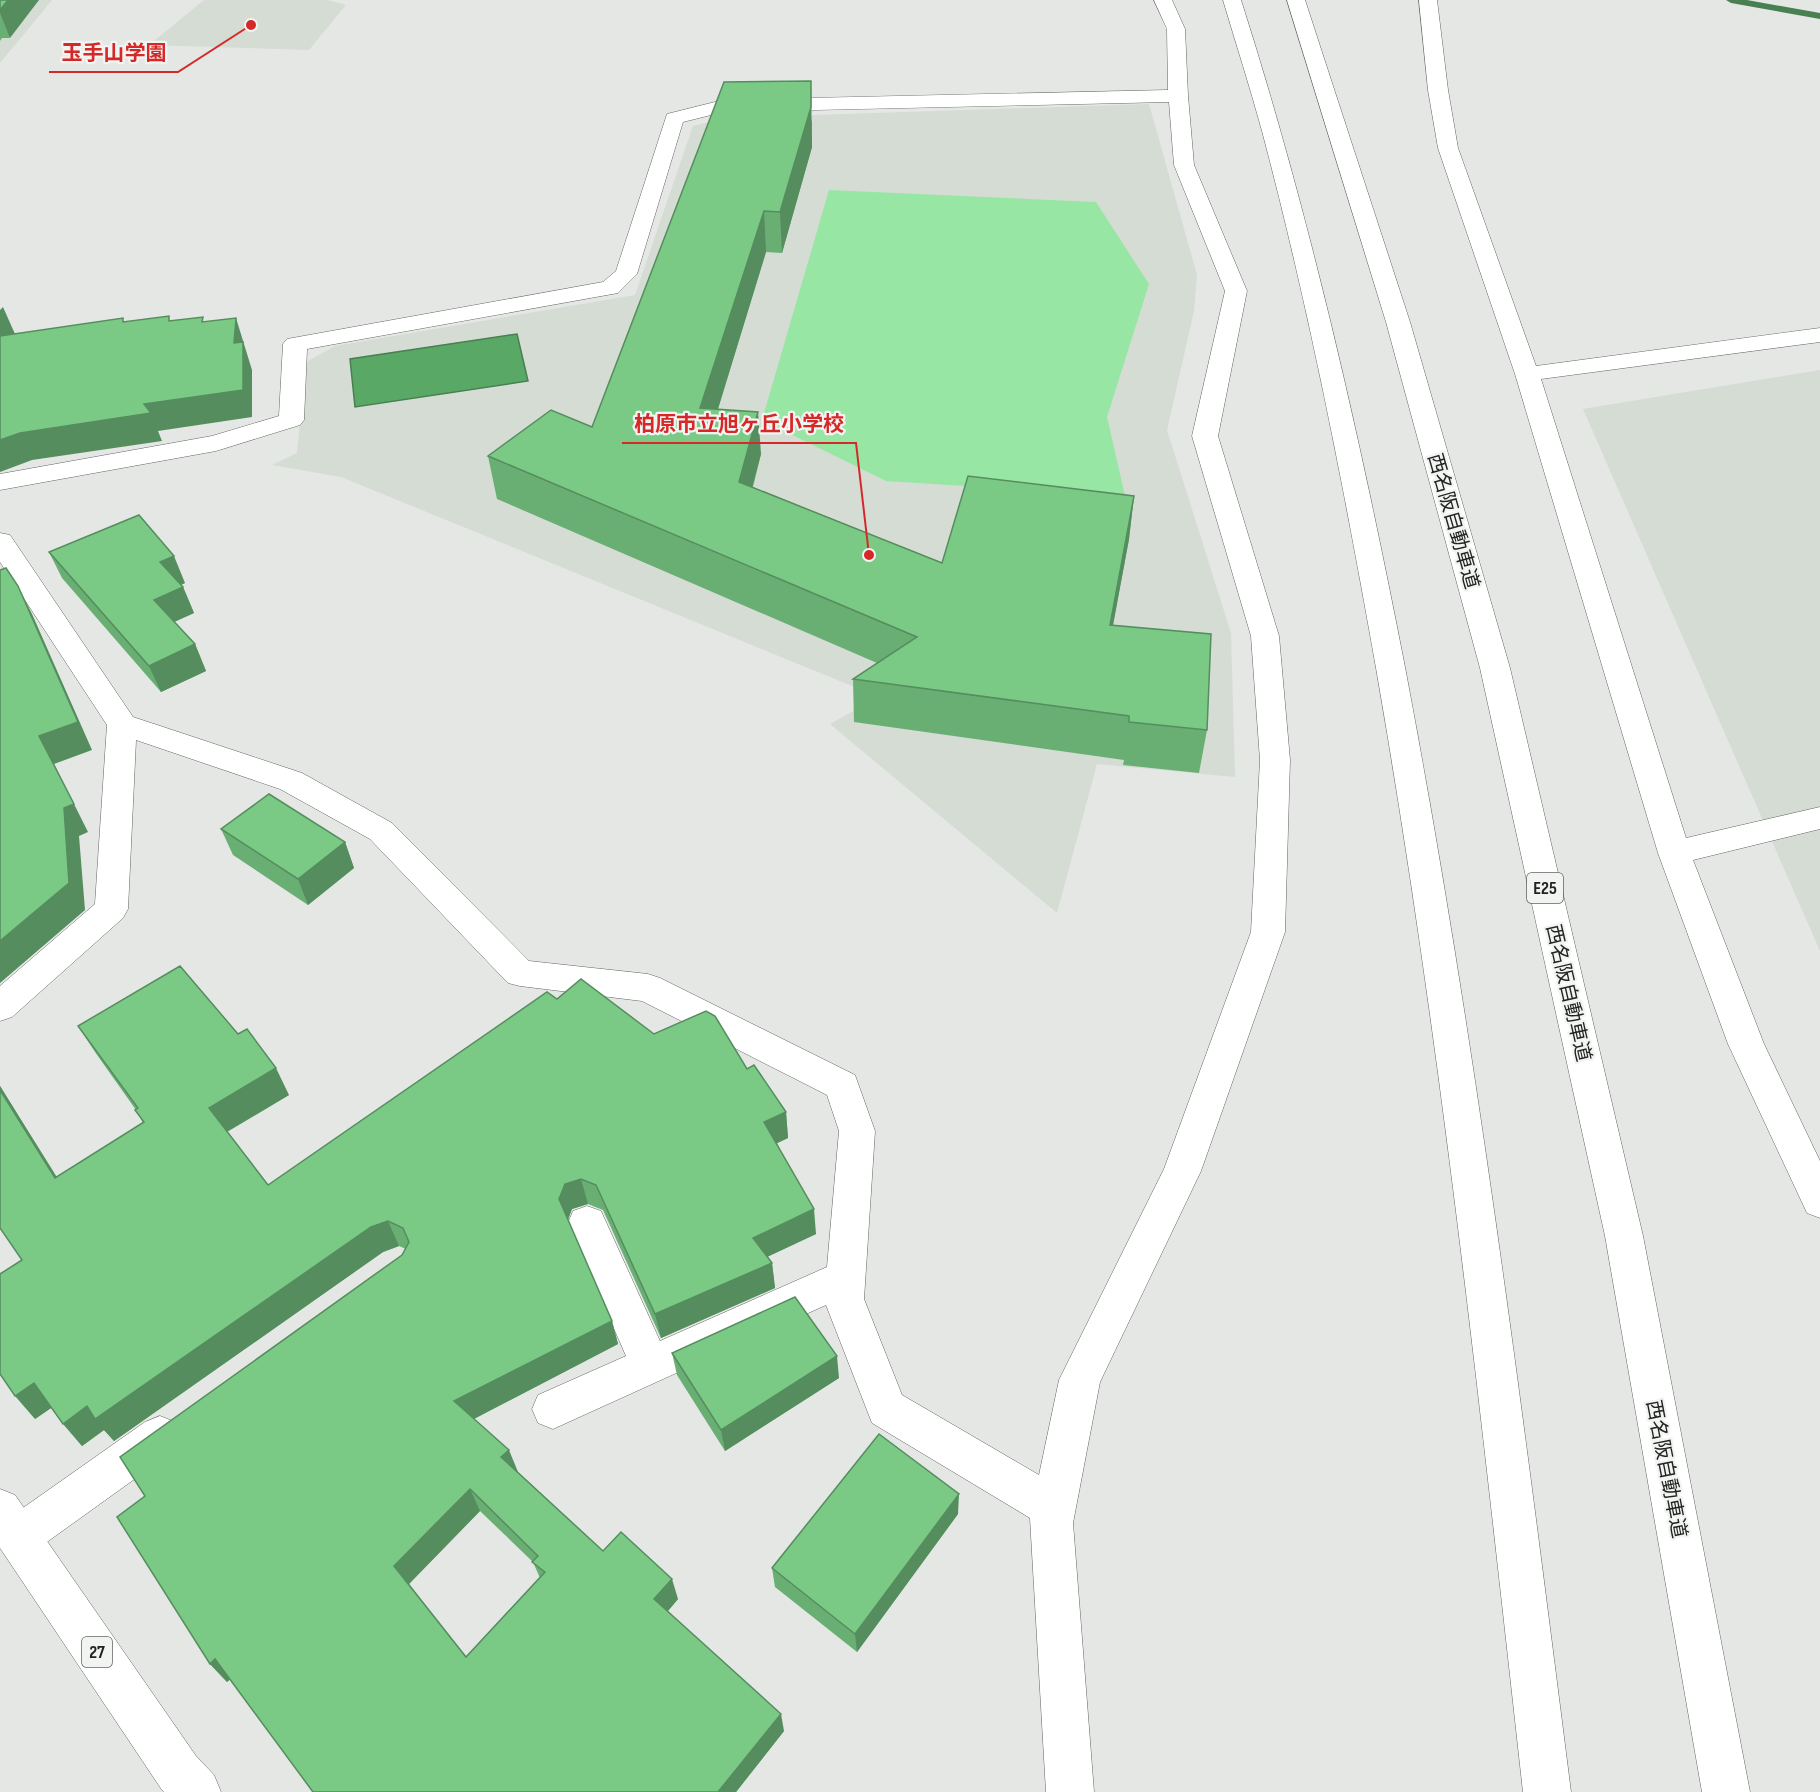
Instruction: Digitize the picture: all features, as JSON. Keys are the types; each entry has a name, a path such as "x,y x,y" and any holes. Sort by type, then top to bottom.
{"main road":[{"path":"1070,1792 1051,1523 1080,1380 1182,1172 1269,932 1275,760 1265,636 1205,436 1236,291 1184,165 1178,96 1176,29 1163,0"},
{"path":"1232,0 1277,146 1310,285 1363,518 1406,742 1484,1262 1548,1792"},
{"name":"西名阪自動車道","path":"1296,0 1398,321 1495,668 1624,1236 1726,1792"},
{"path":"1428,0 1438,90 1448,148 1527,374 1674,854 1746,1044 1820,1201"},
{"path":"0,482 216,443 291,420 295,344 610,288 626,274 674,118 723,106 1178,96"},
{"path":"1527,374 1820,335"},
{"path":"0,541 122,724 111,909 0,1007"},
{"path":"122,724 291,781 381,831 520,973 648,988 842,1086 857,1131 844,1299 887,1409 1055,1508"},
{"path":"1674,854 1820,818"},
{"path":"587,1223 650,1365"},
{"path":"553,1409 846,1276"},
{"path":"9,1524 194,1412"},
{"name":"27","path":"9,1524 179,1773 197,1792"}],"shaded area":[{"path":"0,0 52,0 0,63"},
{"path":"204,0 327,0 346,5 309,50 149,45"},
{"path":"1149,104 1197,275 1194,311 1167,430 1231,633 1235,777 1097,764 1057,913 830,724 879,697 341,477 272,465 297,453 306,362 335,346 635,295 693,126 726,118"},
{"path":"829,190 1096,202 1149,284 1107,417 1125,496 886,481 762,420"},
{"path":"517,334 528,381 355,407 350,359"},
{"path":"1820,370 1820,951 1583,409"}],"building":[{"path":"0,0 8,0 0,10"},
{"path":"811,81 811,107 780,212 764,211 700,408 758,412 739,482 942,563 968,476 1134,496 1110,625 1211,634 1207,730 1129,722 1129,716 853,679 917,637 488,456 551,410 592,427 724,82"},
{"path":"169,316 169,321 203,317 202,322 236,318 234,343 243,342 243,390 144,404 151,413 20,433 0,440 0,336 123,318 123,322"},
{"path":"139,515 174,556 160,562 183,587 154,600 195,644 149,666 49,552"},
{"path":"6,568 18,586 78,722 39,736 74,804 64,808 69,883 0,941 0,570"},
{"path":"269,794 345,842 298,879 221,829"},
{"path":"180,966 238,1034 247,1029 276,1068 209,1108 268,1185 547,992 557,999 581,979 654,1034 706,1011 715,1016 747,1069 754,1065 786,1112 764,1122 814,1209 753,1238 772,1263 655,1314 596,1185 581,1179 565,1184 559,1199 612,1321 454,1401 509,1450 501,1457 603,1551 621,1532 672,1579 654,1599 781,1714 718,1792 313,1792 215,1659 210,1664 117,1517 145,1496 120,1457 402,1255 409,1242 403,1228 388,1221 371,1227 95,1419 87,1406 63,1424 34,1383 15,1396 0,1374 0,1274 22,1260 0,1228 0,1090 55,1178 144,1122 135,1110 138,1108 78,1026","holes":["470,1489 538,1556 532,1562 545,1572 466,1657 394,1566"]},
{"path":"795,1297 837,1356 721,1430 672,1353"},
{"path":"879,1434 959,1494 855,1634 772,1568"}],"waterway":[{"path":"1731,0 1820,16"}],"place":[{"name":"玉手山学園","path":"251,25"},
{"name":"柏原市立旭ヶ丘小学校","path":"869,555"}]}
